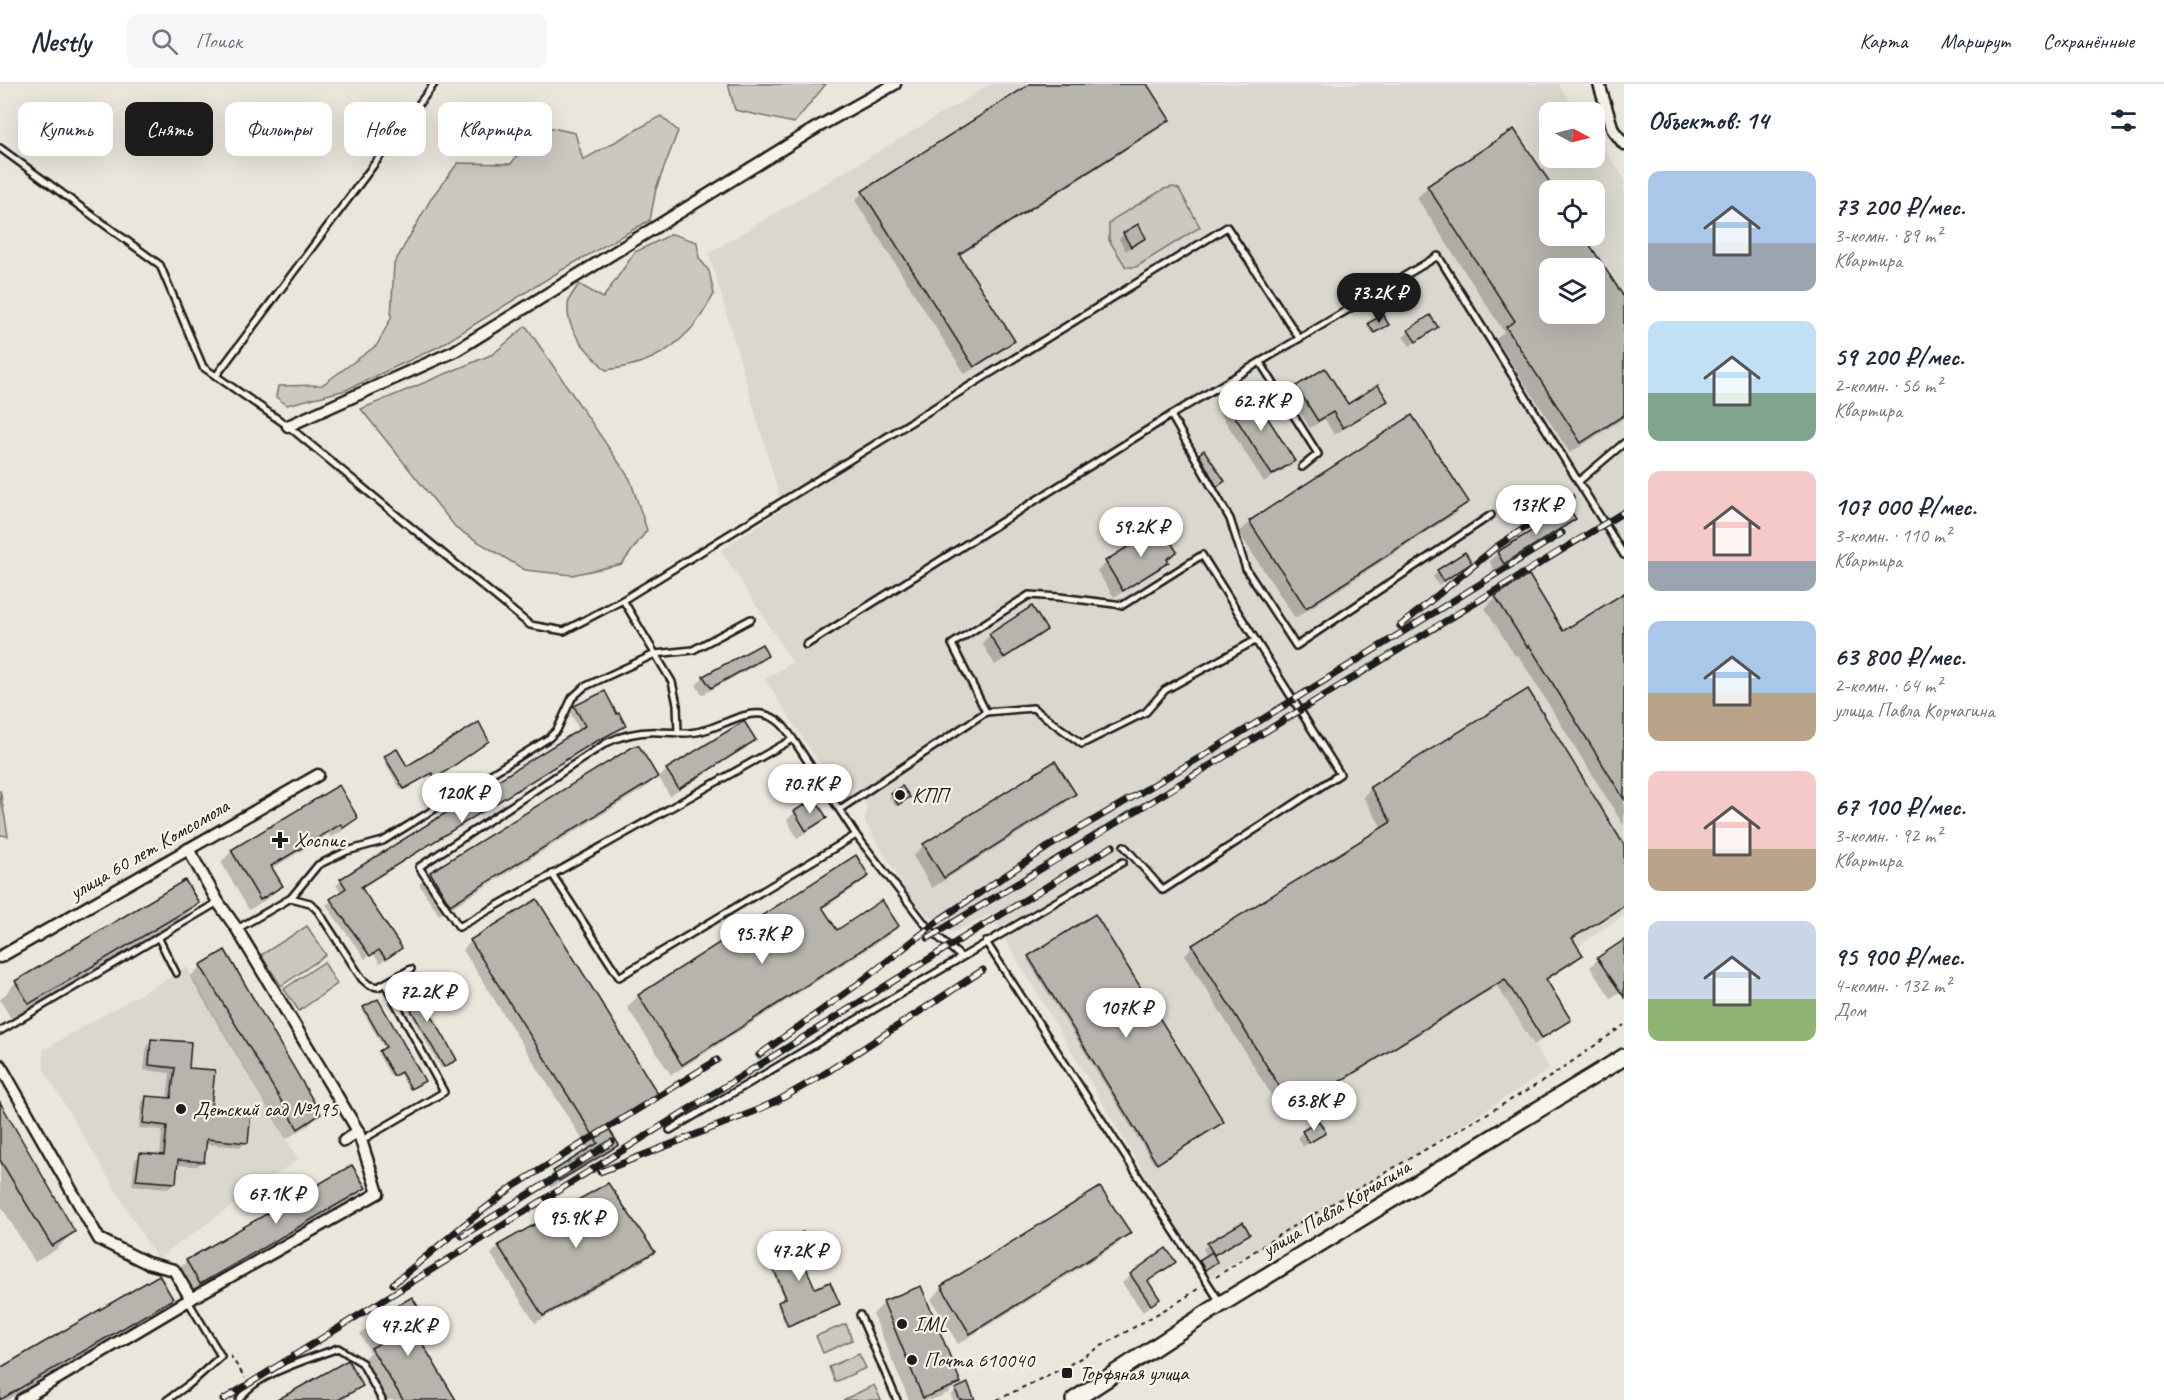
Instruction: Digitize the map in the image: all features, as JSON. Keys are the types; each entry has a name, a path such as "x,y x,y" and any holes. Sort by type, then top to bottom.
{"main road":[{"name":"улица Павла Корчагина","path":"1074,1400 1221,1304 1624,1057"}],"street":[{"path":"288,426 455,351 816,128 895,84"},
{"path":"1599,84 1613,130 1624,144"},
{"name":"улица 60 лет Комсомола","path":"0,957 318,775"},
{"path":"21,1400 189,1300 378,1193 360,1136 188,849"},
{"path":"0,1065 99,1239 147,1263 174,1270 189,1300"},
{"path":"344,1141 360,1136"}],"lane":[{"path":"216,376 434,84"},
{"path":"0,148 160,265 203,367 288,426 530,625 564,631 623,600 1227,227 1299,338"},
{"path":"806,645 1171,415 1438,256 1624,555"},
{"path":"1260,362 1318,454 1302,466"},
{"path":"1171,415 1230,519 1246,569 1296,646 1491,515"},
{"path":"1578,482 1624,442"},
{"path":"986,712 952,644 1029,595 1123,605 1202,555 1340,774 1163,890 1125,846"},
{"path":"623,600 672,682 677,704 678,733"},
{"path":"237,929 291,898 318,865 347,850 383,841 549,738 557,730 572,698 584,687 655,654 693,650 751,618"},
{"path":"840,809 986,712 1033,708 1082,744 1146,712 1165,690 1256,640"},
{"path":"793,739 459,927 419,867 606,743 637,733 699,732 759,713 772,716 779,721 793,739 856,835 934,935 960,956"},
{"path":"552,874 619,977 856,835"},
{"path":"670,1130 960,956 1123,862"},
{"path":"291,898 310,903 318,911 365,983 373,987 385,984 411,969"},
{"path":"0,1031 218,902"},
{"path":"158,937 176,974"},
{"path":"986,942 1221,1304"},
{"path":"360,1136 444,1092 385,984"},
{"path":"167,1400 191,1383 220,1356 189,1300"},
{"path":"860,1315 897,1400"},
{"path":"239,1400 244,1392 275,1372 338,1348 362,1363 382,1400"}],"path":[{"path":"997,1400 1065,1367 1184,1299 1285,1230 1550,1077 1624,1025"}],"shaded area":[{"path":"728,84 826,84 794,123 735,110"},
{"path":"991,84 1560,84 1571,102 1539,102 1539,168 1605,168 1605,150 1624,178 1624,915 1503,997 1550,1069 1337,1205 1207,1279 990,914 953,933 925,913 909,895 865,822 867,807 856,789 828,777 765,679 792,662 721,550 783,509 709,253"},
{"path":"661,116 678,131 656,189 650,220 560,271 440,346 346,390 287,405 276,397 278,386 322,385 377,345 391,318 394,264 432,197 458,163 511,164 517,156 552,156 552,128 575,133 583,160"},
{"path":"1173,187 1179,189 1200,227 1136,267 1126,267 1109,240 1109,224 1115,218 1164,189"},
{"path":"672,234 697,242 699,258 709,271 714,294 694,326 672,347 630,366 606,370 578,339 573,330 569,320 569,300 579,284 603,298 635,252"},
{"path":"526,326 630,479 647,530 622,564 572,575 525,570 457,529 361,409 493,354"},
{"path":"0,790 8,836 0,835"},
{"path":"307,926 326,955 281,986 261,955"},
{"path":"324,962 337,984 299,1011 284,989"},
{"path":"187,967 298,1159 157,1259 44,1070 43,1050"},
{"path":"846,1324 852,1340 823,1353 816,1336"},
{"path":"859,1354 866,1368 835,1382 829,1367"},
{"path":"874,1385 881,1400 843,1400"}],"building":[{"path":"1030,84 1147,84 1170,120 959,254 1015,341 974,367 862,191"},
{"path":"1514,129 1548,180 1539,180 1539,246 1591,246 1598,258 1539,258 1539,324 1605,324 1605,268 1624,297 1624,415 1581,443 1506,327 1515,321 1427,186"},
{"path":"1138,224 1146,238 1131,247 1123,233"},
{"path":"1383,315 1389,325 1374,333 1368,323"},
{"path":"1430,315 1438,327 1416,342 1408,330"},
{"path":"1325,368 1348,404 1378,385 1388,401 1343,428 1333,412 1318,421 1296,386"},
{"path":"1250,390 1295,461 1272,475 1227,404"},
{"path":"1412,415 1469,502 1306,608 1249,521"},
{"path":"1204,450 1225,481 1217,487 1199,454"},
{"path":"1569,508 1576,519 1504,564 1497,552"},
{"path":"1161,526 1177,552 1167,559 1169,562 1123,591 1105,561"},
{"path":"1465,552 1472,563 1444,581 1437,570"},
{"path":"1529,575 1563,631 1624,593 1624,799 1529,645 1527,647 1495,596"},
{"path":"1032,606 1047,630 1004,658 989,634"},
{"path":"762,644 768,656 711,688 703,676"},
{"path":"1528,689 1624,845 1624,906 1572,938 1583,955 1546,979 1571,1020 1542,1038 1505,979 1294,1110 1192,945 1391,822 1370,787"},
{"path":"605,691 626,726 593,743 361,887 402,948 386,959 379,950 370,956 330,899 346,888 340,879 585,726 574,706"},
{"path":"744,721 756,740 679,789 666,769"},
{"path":"479,722 489,741 435,779 432,773 404,789 384,756 397,749 407,766"},
{"path":"634,746 639,746 658,777 450,905 430,872"},
{"path":"1055,761 1076,794 944,878 923,844"},
{"name":"Хоспис","path":"339,785 358,818 343,828 341,824 271,866 283,886 260,900 231,850"},
{"name":"КПП","path":"902,786 910,797 898,805 891,793"},
{"path":"815,799 827,818 806,831 794,811"},
{"path":"856,855 869,876 822,907 837,930 882,900 899,926 682,1065 638,995"},
{"path":"185,880 199,903 29,1004 15,981"},
{"path":"537,899 658,1094 607,1126 619,1145 559,1181 553,1171 598,1143 470,940"},
{"path":"1095,914 1224,1122 1157,1164 1028,956"},
{"path":"1624,940 1624,997 1597,958"},
{"path":"225,950 321,1114 298,1129 200,965"},
{"path":"411,979 457,1060 444,1067 398,987"},
{"path":"378,999 425,1081 411,1089 401,1072 394,1076 379,1051 386,1047 363,1007"},
{"name":"Детский сад №195","path":"151,1039 191,1042 189,1068 215,1070 211,1108 251,1112 248,1143 207,1139 204,1162 178,1160 176,1183 136,1180 140,1153 164,1155 167,1126 143,1123 146,1096 171,1098 175,1068 149,1065"},
{"path":"0,1102 75,1232 52,1246 0,1160"},
{"path":"1319,1121 1326,1133 1309,1143 1302,1131"},
{"path":"352,1165 366,1188 200,1284 186,1260"},
{"path":"608,1183 655,1252 543,1316 498,1245"},
{"path":"1100,1187 1131,1233 970,1334 941,1286"},
{"path":"1243,1222 1250,1234 1214,1255 1207,1243"},
{"path":"803,1232 810,1247 799,1252 815,1288 830,1282 840,1304 788,1326 778,1302 786,1298 765,1248"},
{"path":"1166,1248 1176,1262 1148,1281 1160,1299 1151,1305 1130,1274"},
{"path":"1212,1252 1217,1262 1205,1270 1199,1260"},
{"path":"159,1275 173,1299 0,1400 0,1368"},
{"path":"921,1286 961,1383 923,1398 883,1301"},
{"path":"412,1297 420,1310 407,1318 456,1400 403,1400 371,1348 382,1342 370,1322"},
{"path":"348,1360 363,1386 338,1400 277,1400"},
{"path":"968,1383 975,1400 960,1400 955,1389"}],"railway":[{"path":"1400,626 1496,547 1571,497"},
{"path":"928,938 1624,512"},
{"path":"759,1055 858,984 942,918 1048,847 1211,751 1562,533"},
{"path":"223,1400 1113,846"},
{"path":"600,1172 779,1100 821,1076 983,970"},
{"path":"393,1284 514,1186 717,1060"},
{"path":"462,1236 612,1142"}],"place":[{"name":"КПП","path":"900,795"},
{"name":"Хоспис","path":"280,840"},
{"name":"Детский сад №195","path":"181,1109"},
{"name":"IML","path":"902,1324"},
{"name":"Почта 610040","path":"912,1360"},
{"name":"Торфяная улица","path":"1067,1373"}]}
